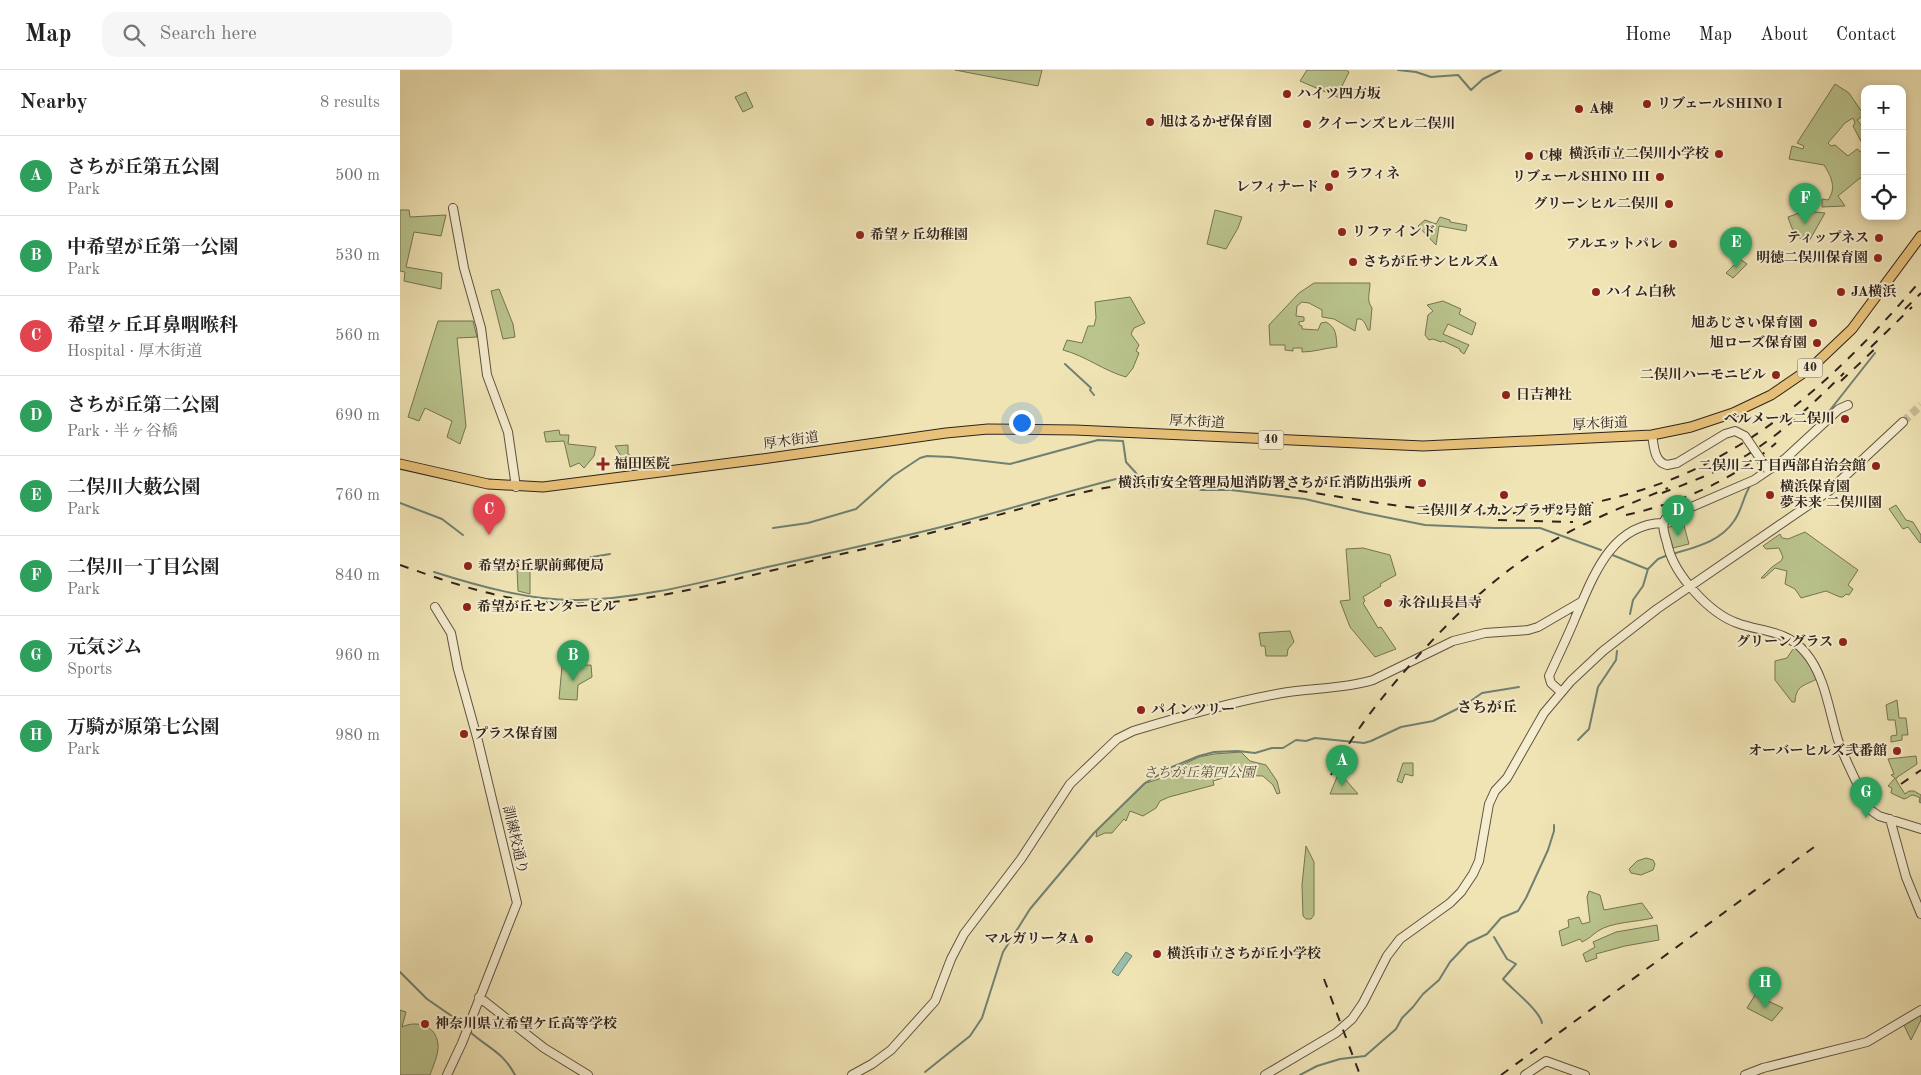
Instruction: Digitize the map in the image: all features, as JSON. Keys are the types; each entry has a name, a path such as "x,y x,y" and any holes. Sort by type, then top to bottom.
{"main road":[{"name":"厚木街道","path":"400,464 488,484 543,488 988,429 1066,430 1423,446 1652,435 1717,420 1750,406 1778,391 1812,367 1852,329 1921,236"}],"street":[{"path":"453,208 464,268 480,328 487,375 508,432 516,487"},
{"path":"1848,405 1839,410 1786,458 1754,480 1666,518 1663,523 1671,558 1690,585 1713,610 1728,619 1746,626 1779,633 1789,638 1804,650 1815,665 1839,741 1869,809 1879,816 1921,829"},
{"path":"1265,1075 1336,1033 1352,1019 1363,1003 1387,956 1400,939 1450,903 1461,892 1479,861 1489,804 1495,791 1507,778 1544,713 1561,692 1603,650 1690,585 1829,491 1903,422"},
{"path":"1652,435 1656,456 1667,465 1677,463 1725,434 1735,431 1745,436 1768,470"},
{"path":"1561,692 1551,683 1549,676 1581,602 1608,552 1615,543 1635,530 1653,523 1663,523"},
{"path":"852,1075 883,1058 934,1001 951,959 964,934 1019,862 1070,784 1117,739 1133,731 1239,701 1321,688 1361,684 1453,641 1485,633 1528,630 1538,627 1581,602"},
{"name":"訓練校通り","path":"435,607 451,633 458,669 478,741 517,904 462,1043 447,1075"},
{"path":"1890,819 1906,877 1921,914"},
{"path":"480,997 544,1048 588,1075"},
{"path":"1746,1075 1763,1068 1867,1042 1921,1010"},
{"path":"1525,1075 1546,1061 1585,1075"}],"green space":[{"path":"955,70 1042,70 1038,86"},
{"path":"1307,70 1346,70 1349,72 1342,86 1346,89 1342,99 1300,81"},
{"path":"1835,84 1849,93 1861,111 1861,117 1857,120 1861,125 1861,141 1853,126 1855,123 1853,118 1845,123 1828,143 1831,146 1835,145 1848,156 1857,149 1861,152 1861,178 1838,196 1845,206 1822,207 1822,199 1828,200 1831,196 1833,187 1831,178 1824,165 1789,159 1792,146 1803,149 1804,146 1797,143"},
{"path":"746,92 753,107 743,112 735,97"},
{"path":"400,210 409,210 410,217 446,215 441,236 414,232 406,267 442,273 441,289 404,281 405,272 400,271"},
{"path":"1215,210 1242,217 1226,249 1207,244"},
{"path":"1805,211 1825,213 1808,243 1795,233 1788,217"},
{"path":"1440,217 1450,220 1450,222 1467,225 1466,231 1439,226 1436,245 1418,226 1425,220 1436,224"},
{"path":"1740,259 1747,264 1733,278 1726,273"},
{"path":"1314,283 1370,283 1369,299 1372,308 1370,330 1368,330 1363,320 1357,319 1355,331 1334,319 1322,317 1322,310 1309,303 1302,302 1297,306 1296,316 1304,317 1304,321 1299,322 1302,329 1318,330 1321,323 1326,322 1330,324 1336,336 1337,347 1302,352 1302,348 1293,348 1293,351 1285,350 1285,345 1270,345 1269,325 1299,293"},
{"path":"499,289 513,324 515,337 503,339 491,291"},
{"path":"1130,297 1145,323 1134,328 1131,334 1139,345 1136,351 1139,353 1133,368 1126,377 1063,350 1067,340 1082,343 1088,326 1094,326 1096,318 1095,302"},
{"path":"1443,301 1461,309 1459,314 1476,323 1472,335 1448,324 1443,334 1469,345 1464,354 1460,349 1443,341 1429,340 1425,335 1428,315 1433,311 1427,305"},
{"path":"438,321 473,321 477,337 457,338 466,426 460,444 447,437 452,421 425,408 419,421 408,417"},
{"path":"559,430 560,435 569,435 568,444 596,447 594,456 584,468 579,463 570,467 564,441 546,442 544,432"},
{"path":"628,445 628,454 636,459 640,470 630,471 619,458 621,456 615,446"},
{"path":"1896,505 1906,520 1913,522 1921,535 1920,543 1908,527 1903,529 1889,509"},
{"path":"1683,522 1689,544 1673,548 1667,528"},
{"path":"1805,532 1858,570 1848,585 1853,589 1849,595 1846,594 1840,597 1826,591 1801,598 1795,589 1785,584 1787,571 1775,568 1764,578 1761,578 1781,561 1783,557 1779,548 1766,549 1763,546 1780,534 1782,538 1788,539"},
{"path":"1363,548 1390,555 1396,575 1363,597 1365,601 1363,603 1378,628 1381,627 1396,649 1375,657 1350,627 1340,601 1350,600 1346,549"},
{"path":"517,569 530,569 530,594 518,591"},
{"path":"1290,631 1294,642 1288,649 1287,656 1266,656 1265,646 1261,646 1259,633"},
{"path":"1795,646 1807,659 1817,679 1799,689 1795,702 1792,702 1775,680 1775,661 1787,658"},
{"path":"591,665 592,677 578,685 577,700 559,699 562,666"},
{"path":"1897,700 1899,718 1906,718 1908,735 1902,735 1902,740 1891,742 1891,736 1897,735 1895,720 1888,720 1886,705"},
{"name":"さちが丘第四公園","path":"1241,752 1250,761 1266,765 1277,781 1280,793 1277,794 1273,785 1263,776 1233,775 1213,781 1214,785 1160,801 1156,808 1143,816 1130,811 1126,821 1124,819 1112,833 1105,833 1096,837 1097,830 1146,783 1159,779 1199,757"},
{"path":"1916,756 1917,764 1896,778 1896,780 1905,794 1909,791 1914,791 1921,795 1921,803 1919,802 1920,798 1914,795 1904,799 1891,793 1892,788 1888,786 1895,778 1891,775 1894,774 1888,759"},
{"path":"1403,763 1413,763 1413,776 1405,774 1402,783 1397,781"},
{"path":"1339,772 1358,794 1330,794"},
{"path":"1306,846 1314,862 1314,915 1311,919 1306,919 1303,916 1302,885"},
{"path":"1646,858 1653,860 1655,864 1653,870 1641,875 1631,873 1629,869 1637,861"},
{"path":"1589,891 1600,895 1604,910 1642,903 1653,918 1603,928 1582,942 1580,939 1562,946 1559,931 1569,927 1568,920 1579,917 1582,924 1590,922 1587,897"},
{"path":"1657,925 1659,940 1625,946 1596,954 1597,958 1586,962 1583,954 1595,947 1593,942 1616,932"},
{"path":"1755,995 1783,1008 1772,1021 1747,1008"},
{"path":"400,1010 406,1012 402,1027 419,1024 434,1032 438,1044 438,1052 430,1075 400,1075"},
{"path":"1918,1014 1921,1020 1911,1040 1903,1023"}],"shaded area":[{"path":"1126,952 1132,956 1118,976 1112,972"}],"waterway":[{"path":"1398,70 1416,72 1431,77 1458,75 1471,90 1483,79 1501,70"},
{"path":"1823,419 1875,353"},
{"path":"1065,364 1091,388 1090,390 1094,395"},
{"path":"773,528 808,523 856,509 893,476 920,458 927,456 1010,464 1098,440 1123,441 1126,462 1136,473 1144,488 1192,486 1201,490 1231,490 1305,499 1425,525 1540,528 1601,550"},
{"path":"434,572 487,587 542,598 578,600 625,597 694,584 925,531 1136,474"},
{"path":"1673,554 1706,543 1722,534 1737,517 1750,486"},
{"path":"400,503 442,519 463,535"},
{"path":"535,561 556,563 610,554"},
{"path":"1610,554 1647,569"},
{"path":"1630,614 1633,600 1643,586 1648,569 1658,559 1668,555"},
{"path":"1578,740 1589,729 1598,687 1616,660 1617,651"},
{"path":"925,1072 970,1036 982,1018 1003,952 1030,909 1094,833 1145,783 1172,767 1214,752 1238,751 1255,753 1272,748 1283,748 1296,740 1306,741 1315,738 1364,743 1401,727 1433,721 1465,705 1482,693 1519,687"},
{"path":"1300,1075 1317,1066 1340,1059 1365,1056 1396,1029 1402,1018 1423,994 1439,980 1450,962 1468,943 1487,934 1501,918 1518,911 1548,850 1554,825"},
{"path":"1494,937 1507,959 1516,964 1503,979 1531,1007 1542,1023"},
{"path":"400,972 427,999 465,1027"},
{"path":"470,1032 500,1056 515,1075"}],"tunnel":[{"path":"1903,422 1921,405"}],"railway":[{"path":"400,565 470,588 505,597 571,604 600,603 659,596 716,584 922,535 1085,492 1131,484 1194,481 1233,483 1273,487 1390,505 1469,513 1490,514 1555,510 1618,497 1681,476 1721,456 1758,433 1794,407 1828,378 1891,314 1921,280"},
{"path":"1905,309 1921,293"},
{"path":"1871,347 1912,307"},
{"path":"1841,381 1879,345"},
{"path":"1662,493 1716,471 1747,455 1797,417 1844,373"},
{"path":"1626,515 1666,504 1706,488 1742,468 1776,443"},
{"path":"1331,775 1360,727 1393,684 1446,626 1491,584 1524,559 1556,539 1603,515 1668,488"},
{"path":"1498,520 1573,522"},
{"path":"1901,784 1921,770"},
{"path":"1501,1075 1821,842"},
{"path":"1324,979 1360,1075"}],"place":[{"name":"ハイツ四方坂","path":"1287,94"},
{"name":"リブェールSHINO I","path":"1647,104"},
{"name":"A棟","path":"1579,109"},
{"name":"旭はるかぜ保育園","path":"1150,122"},
{"name":"クイーンズヒル二俣川","path":"1307,124"},
{"name":"横浜市立二俣川小学校","path":"1719,154"},
{"name":"C棟","path":"1529,156"},
{"name":"ラフィネ","path":"1335,174"},
{"name":"リブェールSHINO III","path":"1660,177"},
{"name":"レフィナード","path":"1329,187"},
{"name":"グリーンヒル二俣川","path":"1669,204"},
{"name":"二俣川一丁目公園","path":"1805,224"},
{"name":"リファインド","path":"1342,232"},
{"name":"希望ヶ丘幼稚園","path":"860,235"},
{"name":"ティップネス","path":"1879,238"},
{"name":"アルエットパレ","path":"1673,244"},
{"name":"明徳二俣川保育園","path":"1878,258"},
{"name":"さちが丘サンヒルズA","path":"1353,262"},
{"name":"二俣川大藪公園","path":"1736,268"},
{"name":"ハイム白秋","path":"1596,292"},
{"name":"JA横浜","path":"1841,292"},
{"name":"旭あじさい保育園","path":"1813,323"},
{"name":"旭ローズ保育園","path":"1817,343"},
{"name":"二俣川ハーモニビル","path":"1776,375"},
{"name":"日吉神社","path":"1506,395"},
{"name":"ベルメール二俣川","path":"1845,419"},
{"name":"福田医院","path":"603,464"},
{"name":"二俣川二丁目西部自治会館","path":"1876,466"},
{"name":"横浜市安全管理局旭消防署さちが丘消防出張所","path":"1422,483"},
{"name":"二俣川ダイカンプラザ2号館","path":"1504,495"},
{"name":"横浜保育園 夢未来 二俣川園","path":"1770,495"},
{"name":"希望ヶ丘耳鼻咽喉科","path":"489,535"},
{"name":"さちが丘第二公園","path":"1678,536"},
{"name":"希望が丘駅前郵便局","path":"468,566"},
{"name":"永谷山長昌寺","path":"1388,603"},
{"name":"希望が丘センタービル","path":"467,607"},
{"name":"グリーングラス","path":"1843,642"},
{"name":"中希望が丘第一公園","path":"573,681"},
{"name":"パインツリー","path":"1141,710"},
{"name":"プラス保育園","path":"464,734"},
{"name":"オーバーヒルズ弐番館","path":"1897,751"},
{"name":"さちが丘第五公園","path":"1342,786"},
{"name":"元気ジム","path":"1866,818"},
{"name":"マルガリータA","path":"1089,939"},
{"name":"横浜市立さちが丘小学校","path":"1157,954"},
{"name":"万騎が原第七公園","path":"1765,1008"},
{"name":"神奈川県立希望ケ丘高等学校","path":"425,1024"}],"district":[{"name":"さちが丘","path":"1487,708"}]}
